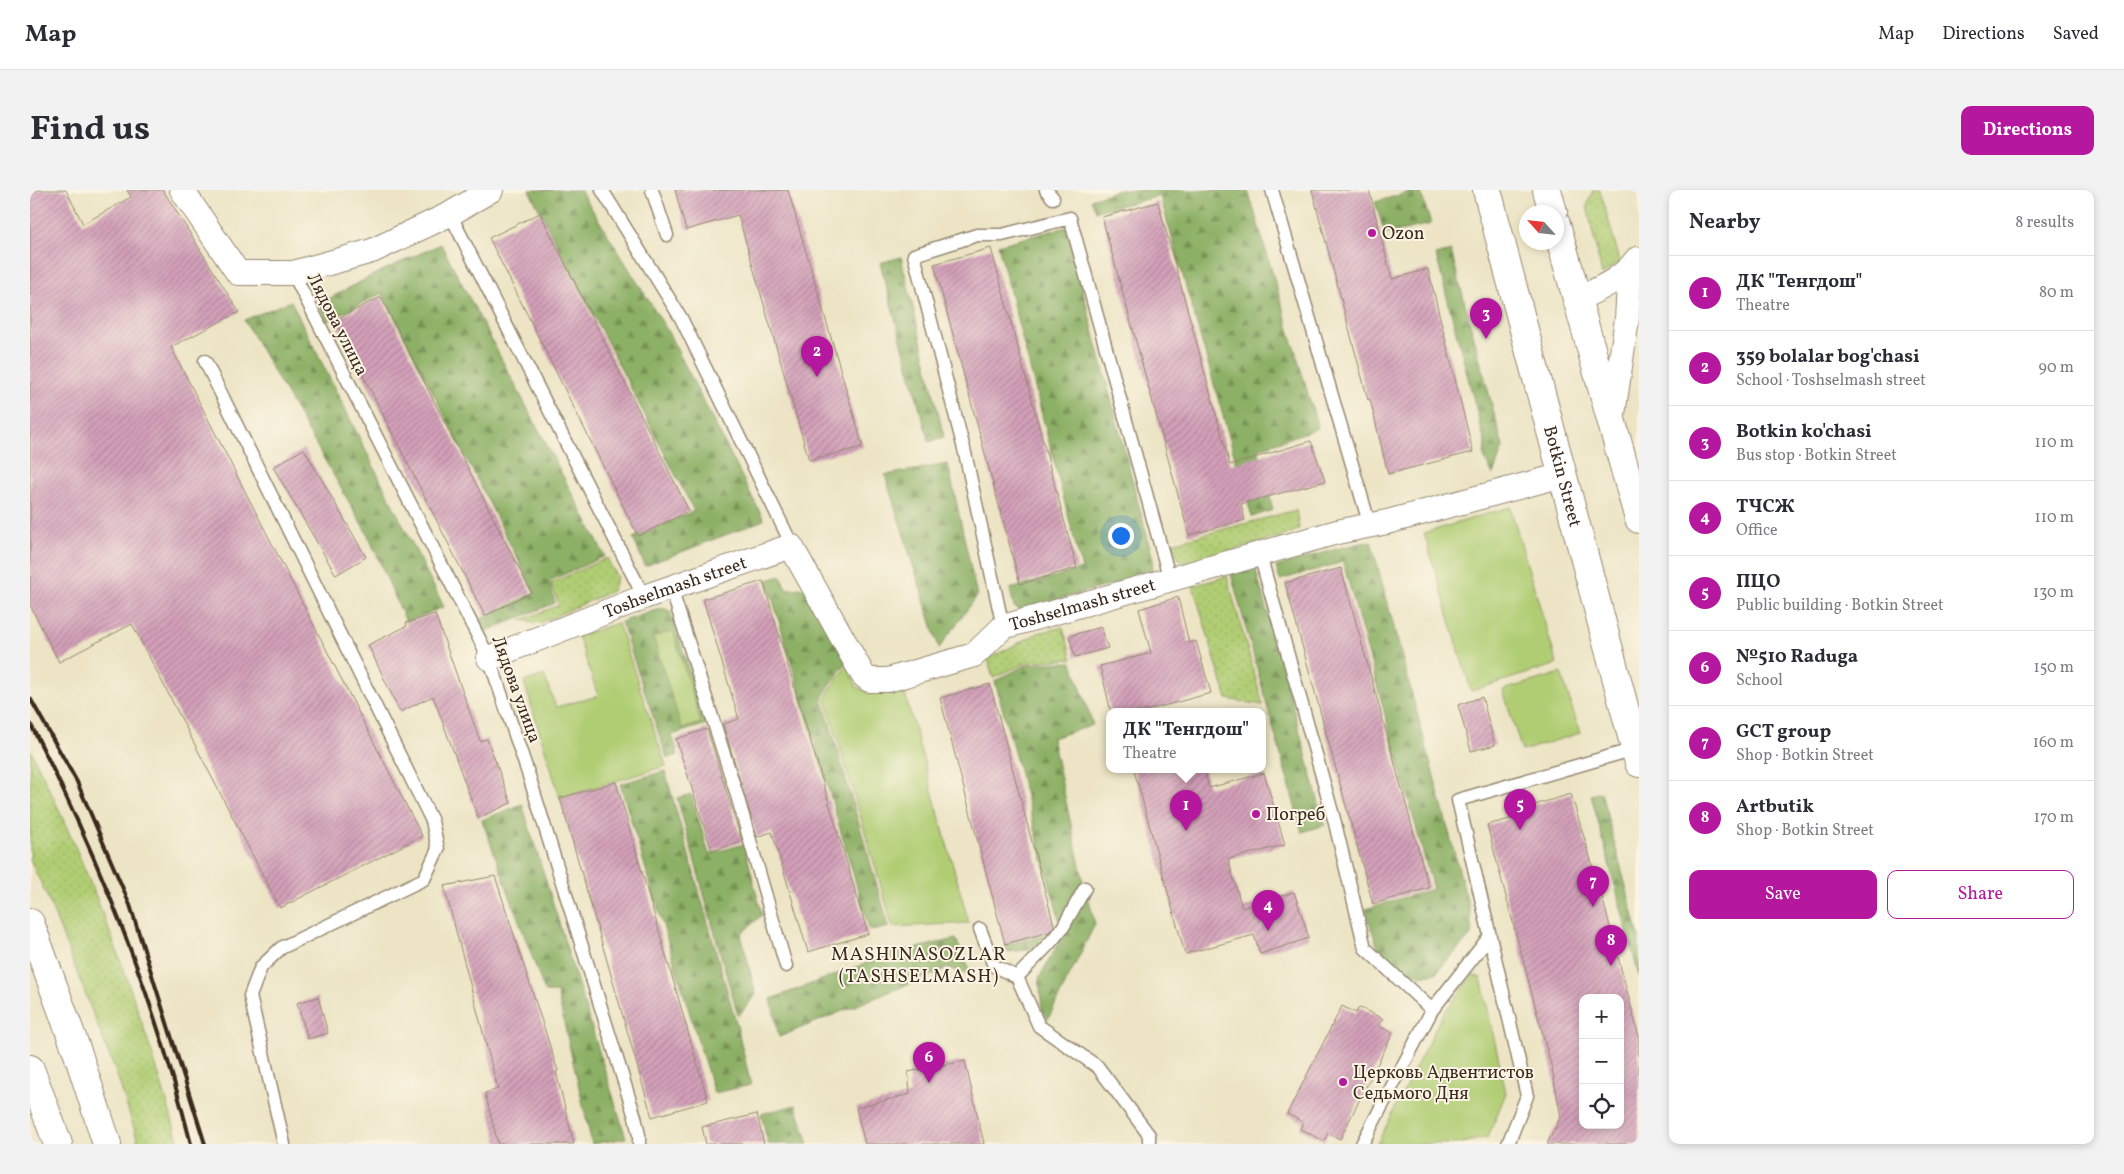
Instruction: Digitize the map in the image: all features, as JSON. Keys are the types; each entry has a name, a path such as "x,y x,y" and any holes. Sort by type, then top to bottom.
{"main road":[{"name":"Botkin Street","path":"1487,190 1637,756"},
{"path":"1547,190 1551,205"},
{"path":"1564,250 1639,519"},
{"path":"30,923 78,1054 107,1144"},
{"path":"30,1069 58,1144"}],"street":[{"path":"182,190 238,273 292,273 372,251 450,214 491,190"},
{"path":"1578,299 1604,286 1634,263"},
{"path":"1612,421 1634,263"},
{"name":"Toshselmash street","path":"489,658 644,597 791,546 863,675 869,680 888,680 974,655 1003,627 1337,532 1370,526 1563,475"}],"lane":[{"path":"602,190 680,318 791,546"},
{"path":"652,190 667,234"},
{"path":"1272,190 1370,526"},
{"path":"450,214 644,597"},
{"path":"1003,627 965,453 914,255 977,235 1002,235 1070,218 1170,580"},
{"name":"Лядова улица","path":"292,273 489,658 529,776 629,1098 640,1135 639,1144"},
{"path":"205,361 432,821 438,849 424,879 280,948 261,967 250,996 284,1144"},
{"path":"1260,555 1334,819 1365,948 1432,1010"},
{"path":"671,588 736,792 786,966"},
{"path":"1508,1144 1527,1096 1458,800 1637,756"},
{"path":"1017,977 1063,927 1085,888"},
{"path":"980,929 994,966 1017,977 1039,1026 1098,1067 1149,1135 1149,1144"},
{"path":"1362,1144 1432,1010 1490,936"}],"green space":[{"path":"529,190 580,190 667,330 764,520 645,566 633,538 694,511"},
{"path":"1119,190 1248,190 1318,428 1258,449 1273,510 1252,517 1160,196 1096,211 1091,199"},
{"path":"1420,190 1431,224 1385,234 1375,202"},
{"path":"1593,190 1600,190 1620,261 1602,275 1587,206"},
{"path":"1066,227 1153,559 1152,573 1021,610 1014,607 1010,589 1082,569 998,245"},
{"path":"441,244 605,556 549,581 555,603 484,632 478,620 535,593 382,293 326,322 319,304 373,275"},
{"path":"1451,251 1503,447 1493,475 1484,457 1485,443 1436,255"},
{"path":"901,257 944,437 929,442 880,263"},
{"path":"291,301 444,607 406,622 368,535 244,320"},
{"path":"948,464 977,596 939,648 885,475"},
{"path":"1510,507 1557,664 1471,691 1424,533"},
{"path":"1296,510 1299,529 1287,535 1187,563 1178,559 1172,543"},
{"path":"1371,541 1470,911 1472,934 1436,973 1421,976 1394,962 1378,948 1365,909 1433,889 1343,562 1280,580 1276,567 1343,547"},
{"path":"607,558 617,578 612,591 540,623 522,620 559,605 551,583"},
{"path":"1255,567 1325,825 1302,832 1231,574"},
{"path":"781,576 786,589 804,588 846,662 822,697 889,927 870,931 767,580"},
{"path":"1227,576 1263,705 1227,699 1193,586"},
{"path":"662,608 670,611 707,724 672,735 678,755 667,758 621,622"},
{"path":"618,623 666,766 560,798 524,682 544,675 556,707 598,696 578,636"},
{"path":"1063,627 1072,659 1028,662 993,678 988,659 1038,633"},
{"path":"673,631 701,723 682,729 653,637"},
{"path":"1072,662 1093,725 1052,738 1083,879 1060,922 995,681 1028,664"},
{"path":"847,665 857,687 870,693 903,687 969,923 893,927 825,697"},
{"path":"1561,673 1580,733 1522,751 1503,690"},
{"path":"30,749 75,845 114,943 149,1043 179,1144 139,1144 117,1075 47,896 30,860"},
{"path":"665,771 736,1022 751,1085 714,1093 620,784"},
{"path":"1601,792 1639,936 1639,976 1591,795"},
{"path":"691,794 709,854 744,844 762,915 741,934 756,995 738,1016 677,798"},
{"path":"522,804 626,1138 592,1144 557,992 545,992 482,820"},
{"path":"1087,892 1095,924 1048,1019 1042,1010 1039,978"},
{"path":"1050,934 1029,950 1007,952 1005,945"},
{"path":"956,939 972,976 948,968 779,1037 771,999 893,953"},
{"path":"1473,975 1481,978 1506,1093 1488,1137 1458,1144 1377,1144 1442,1015"},
{"path":"796,1105 809,1144 768,1144 761,1114"}],"building":[{"path":"30,190 66,190 83,224 131,197 127,190 163,190 239,312 171,347 422,836 280,908 132,624 59,662 30,605"},
{"path":"675,190 788,190 863,447 809,460 738,215 686,230"},
{"path":"1312,190 1369,190 1392,279 1428,269 1473,452 1388,474 1370,399 1368,400"},
{"path":"1158,202 1230,465 1311,441 1325,481 1241,504 1245,520 1189,535 1102,217"},
{"path":"540,213 689,511 638,536 489,238"},
{"path":"991,248 1077,568 1020,584 934,264"},
{"path":"381,297 531,592 485,616 335,320"},
{"path":"304,449 366,557 336,575 273,467"},
{"path":"1341,568 1429,888 1373,904 1285,583"},
{"path":"763,581 868,934 808,952 772,832 757,837 723,724 739,719 703,599"},
{"path":"1178,597 1189,643 1196,641 1211,693 1156,708 1110,708 1100,666 1151,653 1139,609"},
{"path":"435,614 480,741 487,739 511,803 478,818 433,696 400,712 368,645 407,626 406,623"},
{"path":"1101,627 1108,648 1075,657 1069,636"},
{"path":"990,684 1054,925 1049,932 1005,944 940,698"},
{"path":"1482,697 1495,745 1471,751 1458,705"},
{"path":"707,729 742,842 712,851 676,739"},
{"path":"1135,773 1205,773 1209,788 1264,773 1285,845 1228,859 1242,908 1294,892 1309,938 1260,954 1254,935 1185,954"},
{"path":"616,782 708,1101 652,1117 560,798"},
{"path":"1571,794 1603,900 1639,1037 1639,1144 1547,1144 1561,1117 1552,1069 1487,825 1533,813 1531,806"},
{"path":"495,876 558,1071 556,1072 574,1144 498,1144 485,1093 498,1089 444,886"},
{"path":"318,997 328,1033 308,1039 297,1003"},
{"path":"1342,1006 1356,1013 1359,1007 1383,1019 1379,1026 1393,1033 1340,1139 1328,1133 1324,1141 1300,1129 1303,1122 1287,1114"},
{"path":"965,1061 984,1144 865,1144 856,1108 910,1094 908,1072"},
{"path":"757,1114 764,1144 706,1144 702,1127"}],"railway":[{"path":"30,698 77,782 130,905 205,1144"},
{"path":"30,723 102,876 160,1035 191,1144"}],"place":[{"name":"Ozon","path":"1372,233"},
{"name":"Botkin ko'chasi","path":"1486,339"},
{"name":"359 bolalar bog'chasi","path":"817,377"},
{"name":"Погреб","path":"1256,814"},
{"name":"ПЦО","path":"1520,830"},
{"name":"ДК \"Тенгдош\"","path":"1186,831"},
{"name":"GCT group","path":"1593,907"},
{"name":"ТЧСЖ","path":"1268,931"},
{"name":"Artbutik","path":"1611,966"},
{"name":"Церковь Адвентистов Седьмого Дня","path":"1343,1082"},
{"name":"№510 Raduga","path":"929,1083"}],"district":[{"name":"MASHINASOZLAR (TASHSELMASH)","path":"919,964"}]}
